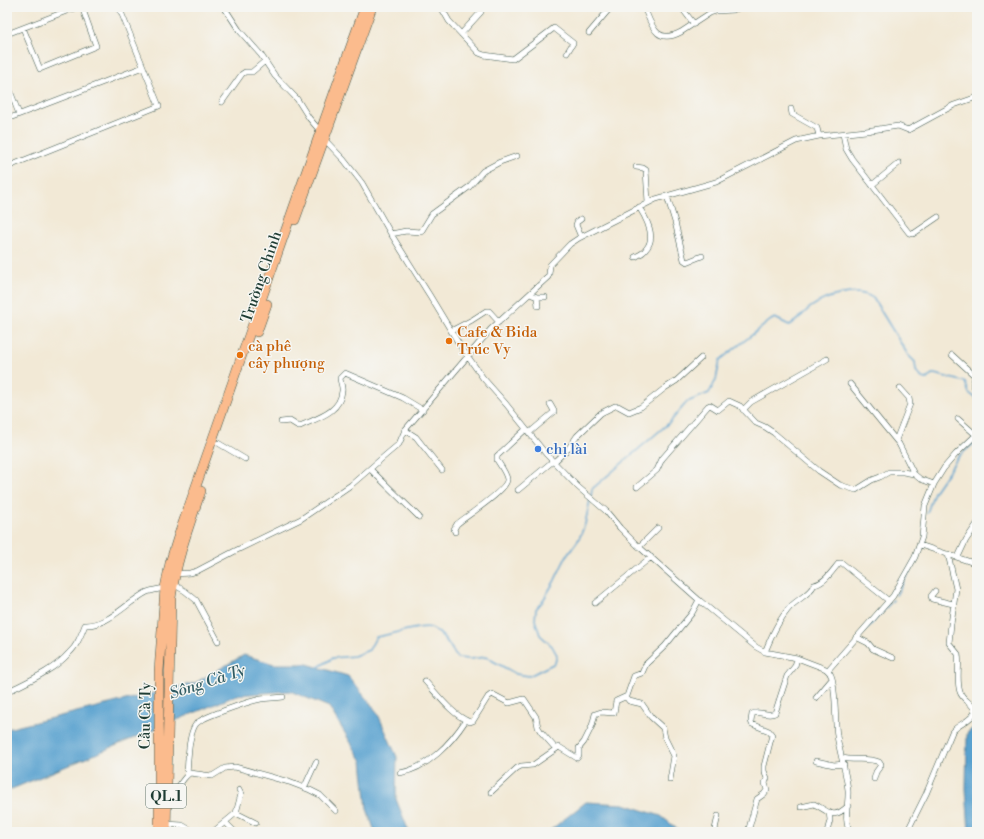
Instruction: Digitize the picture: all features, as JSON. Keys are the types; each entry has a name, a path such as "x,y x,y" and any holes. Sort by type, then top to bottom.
{"highway":[{"name":"Trường Chinh","path":"160,671 170,563 178,537 245,350 320,130 365,7"},
{"name":"Trường Chinh","path":"170,675 169,586 299,210 372,7"},
{"name":"Cầu Cà Ty","path":"159,832 158,762 160,671"},
{"name":"Cầu Cà Ty","path":"166,800 170,675"},
{"name":"QL.1","path":"166,800 166,828"}],"street":[{"path":"7,34 77,7"},
{"path":"23,28 40,69 96,46 82,7"},
{"path":"7,167 158,106 119,7"},
{"path":"224,7 239,30 265,61 275,76 297,99 309,118 320,130 325,140 344,160 362,183 391,234 467,357 554,461 578,487 606,511 639,548 749,642 765,652 797,658 828,670 832,679 837,732 848,791 846,824 850,832"},
{"path":"441,7 448,21 482,54 512,59 554,28 573,43 567,52"},
{"path":"461,34 481,12 482,7"},
{"path":"589,33 611,7"},
{"path":"644,7 654,29 659,35 666,37 676,35 713,12 732,10 742,7"},
{"path":"681,7 694,24"},
{"path":"222,102 242,74 245,72 252,72 265,61"},
{"path":"7,119 143,67"},
{"path":"7,83 19,114"},
{"path":"174,574 197,571 235,550 301,519 351,485 399,444 405,430 467,357 499,322 549,275 551,263 572,242 648,202 716,182 796,141 819,136 898,126 908,130 954,105 977,97"},
{"path":"791,109 792,114 817,128 819,136"},
{"path":"843,134 848,153 909,234 912,234 938,217"},
{"path":"391,234 406,231 421,232 432,214 469,187 483,171 500,162 517,156"},
{"path":"872,185 900,163"},
{"path":"636,168 643,168 646,170 648,202"},
{"path":"667,196 684,260 687,262 702,256"},
{"path":"636,257 646,250 650,238 647,221 640,207"},
{"path":"581,219 576,225 581,237"},
{"path":"530,294 537,297 544,297"},
{"path":"537,297 538,306"},
{"path":"451,331 486,311 489,311 499,322"},
{"path":"952,355 975,376 973,385 977,388"},
{"path":"518,490 568,448 577,436 603,411 618,406 629,412 641,407 665,388 676,382 701,358"},
{"path":"743,410 751,402 827,359"},
{"path":"281,422 293,422 300,426 330,412 340,398 342,391 340,378 345,373 403,398 423,410"},
{"path":"850,384 896,440 914,474 922,480 934,484"},
{"path":"896,440 910,404 908,398 900,388"},
{"path":"637,487 657,470 662,459 708,406 710,405 718,410 729,401 740,406 756,423 764,426 819,471 840,485 856,490 889,472 914,474"},
{"path":"455,532 454,528 457,524 496,495 507,483 507,479 497,460 497,456 554,412 550,404"},
{"path":"828,670 889,601 923,545 925,506 934,484 944,468 956,454 976,435 958,419"},
{"path":"405,430 416,437 442,470"},
{"path":"218,443 245,459"},
{"path":"370,469 419,517"},
{"path":"958,558 966,540 977,524"},
{"path":"639,548 658,528"},
{"path":"923,545 977,564"},
{"path":"907,832 926,794 952,732 956,727 973,716 975,712 974,707 960,694 958,654 949,643 956,587 948,554"},
{"path":"595,603 651,558"},
{"path":"765,652 780,620 784,615 798,599 809,592 814,585 824,581 839,563 842,563 889,601"},
{"path":"7,688 10,690 20,686 51,669 75,646 85,626 90,626 108,618 148,592 169,586 185,590 196,600 218,641"},
{"path":"935,591 931,596 932,599 953,604"},
{"path":"491,792 516,768 533,765 559,747 578,758 579,748 584,742 592,726 595,714 601,712 614,712 616,701 626,697 634,676 642,673 646,664 665,646 692,613 699,600"},
{"path":"856,638 868,643 872,648 893,658"},
{"path":"748,832 757,799 767,790 765,783 767,778 764,771 764,766 772,735 769,731 752,724 752,714 755,712 775,713 786,676 795,666 797,658"},
{"path":"816,698 832,679"},
{"path":"425,681 449,706 470,722 473,721 488,697 492,694 509,703 524,699 536,717 541,732 556,749"},
{"path":"166,800 174,794 187,775 191,735 193,728 199,721 211,715 260,699 283,697"},
{"path":"626,697 631,702 642,704 653,719 663,728 665,738 674,758 670,780"},
{"path":"400,773 433,758 458,733 466,720"},
{"path":"842,758 879,762 880,765 874,779"},
{"path":"816,761 834,765 844,764"},
{"path":"304,788 316,762"},
{"path":"187,775 192,773 212,776 225,768 235,767 289,782 304,788 320,795 336,811"},
{"path":"213,832 236,813 241,794 239,790"},
{"path":"802,807 814,804 829,812 838,814 848,806"},
{"path":"827,832 830,820 829,812"},
{"path":"236,813 256,824"},
{"path":"717,832 715,830 718,816"},
{"path":"224,822 235,832"},
{"path":"166,828 182,826 194,832"}],"water":[{"name":"Sông Cà Ty","path":"244,655 274,664 307,664 348,676 377,712 397,757 396,799 409,832 375,832 367,809 362,761 329,707 290,691 237,695 7,791 7,729 195,683"},
{"path":"977,725 977,832 969,832 966,789 967,733"},
{"path":"586,802 624,804 661,816 681,832 548,832"}],"waterway":[{"path":"591,496 592,489 670,422 687,402 709,393 716,380 720,360 771,320 775,318 789,325 817,303 833,296 859,293 873,298 908,355 915,362 916,371 922,378 927,379 934,374 965,382 969,393 977,399"},
{"path":"927,513 934,492 959,456 977,441"},
{"path":"317,668 333,658 354,656 369,650 376,637 427,627 435,630 443,637 457,658 470,659 486,657 516,674 529,676 555,663 557,655 552,646 540,635 535,620 536,609 554,582 566,557 579,539 585,524 590,500"},
{"path":"896,595 916,560"},
{"path":"865,631 893,600"}],"place":[{"name":"Cafe & Bida Trúc Vy","path":"449,341"},
{"name":"cà phê cây phượng","path":"240,355"},
{"name":"chị lài","path":"538,449"}]}
